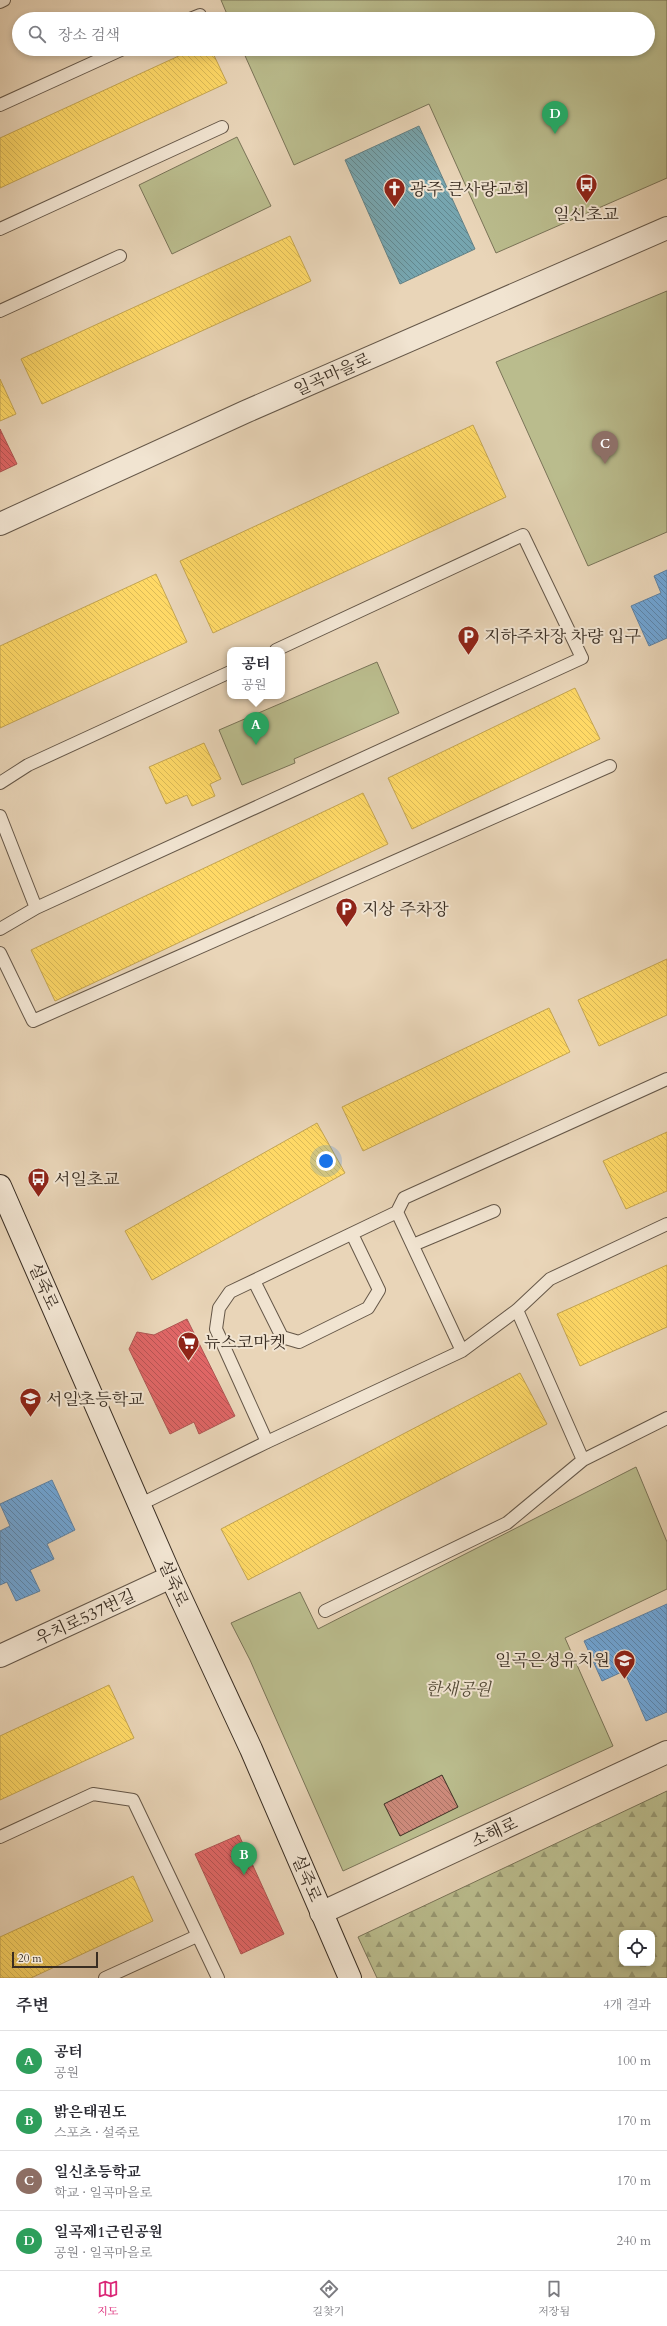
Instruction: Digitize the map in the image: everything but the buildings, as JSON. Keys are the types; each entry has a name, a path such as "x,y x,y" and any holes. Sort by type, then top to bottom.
{"street":[{"name":"일곡마을로","path":"0,524 244,412 667,228"},
{"name":"설죽로","path":"0,1186 171,1577 251,1749 350,1978"},
{"name":"우치로537번길","path":"0,1656 171,1577"},
{"name":"소해로","path":"321,1913 667,1752"}],"lane":[{"path":"0,2 4,0"},
{"path":"0,105 108,56"},
{"path":"0,229 222,127"},
{"path":"0,311 120,256"},
{"path":"0,929 36,908 582,658 523,535 282,647"},
{"path":"0,783 28,765 227,673"},
{"path":"0,953 33,1021 610,766"},
{"path":"0,816 36,908"},
{"path":"267,1442 216,1329 219,1308 230,1292 397,1212 404,1198 667,1079"},
{"path":"412,1245 494,1211"},
{"path":"397,1212 462,1351"},
{"path":"140,1504 267,1442 462,1351 517,1310 550,1279 667,1224"},
{"path":"254,1281 282,1337 299,1342 368,1308 379,1290 352,1234"},
{"path":"517,1310 583,1460"},
{"path":"325,1611 507,1523 583,1460 667,1418"},
{"path":"0,1837 93,1794 133,1800 218,1978"},
{"path":"105,1978 197,1936"}],"green space":[{"path":"221,0 667,0 667,178 496,253 429,104 294,165 245,56 655,56 655,12 226,12"},
{"path":"237,137 271,206 172,254 139,185"},
{"path":"667,291 667,532 588,566 496,362"},
{"path":"377,662 399,713 294,759 295,763 242,785 219,730"},
{"name":"한새공원","path":"636,1467 667,1542 667,1589 565,1638 613,1746 343,1871 250,1660 231,1623 300,1592 318,1629"},
{"path":"667,1791 667,1978 377,1978 358,1937"}],"place":[{"name":"일곡제1근린공원","path":"555,134"},
{"name":"일신초교","path":"586,204"},
{"name":"광주 큰사랑교회","path":"395,208"},
{"name":"일신초등학교","path":"605,464"},
{"name":"지하주차장 차량 입구","path":"469,656"},
{"name":"공터","path":"256,745"},
{"name":"지상 주차장","path":"347,928"},
{"name":"서일초교","path":"39,1198"},
{"name":"뉴스코마켓","path":"188,1362"},
{"name":"서일초등학교","path":"30,1418"},
{"name":"일곡은성유치원","path":"625,1680"},
{"name":"밝은태권도","path":"244,1875"}]}
